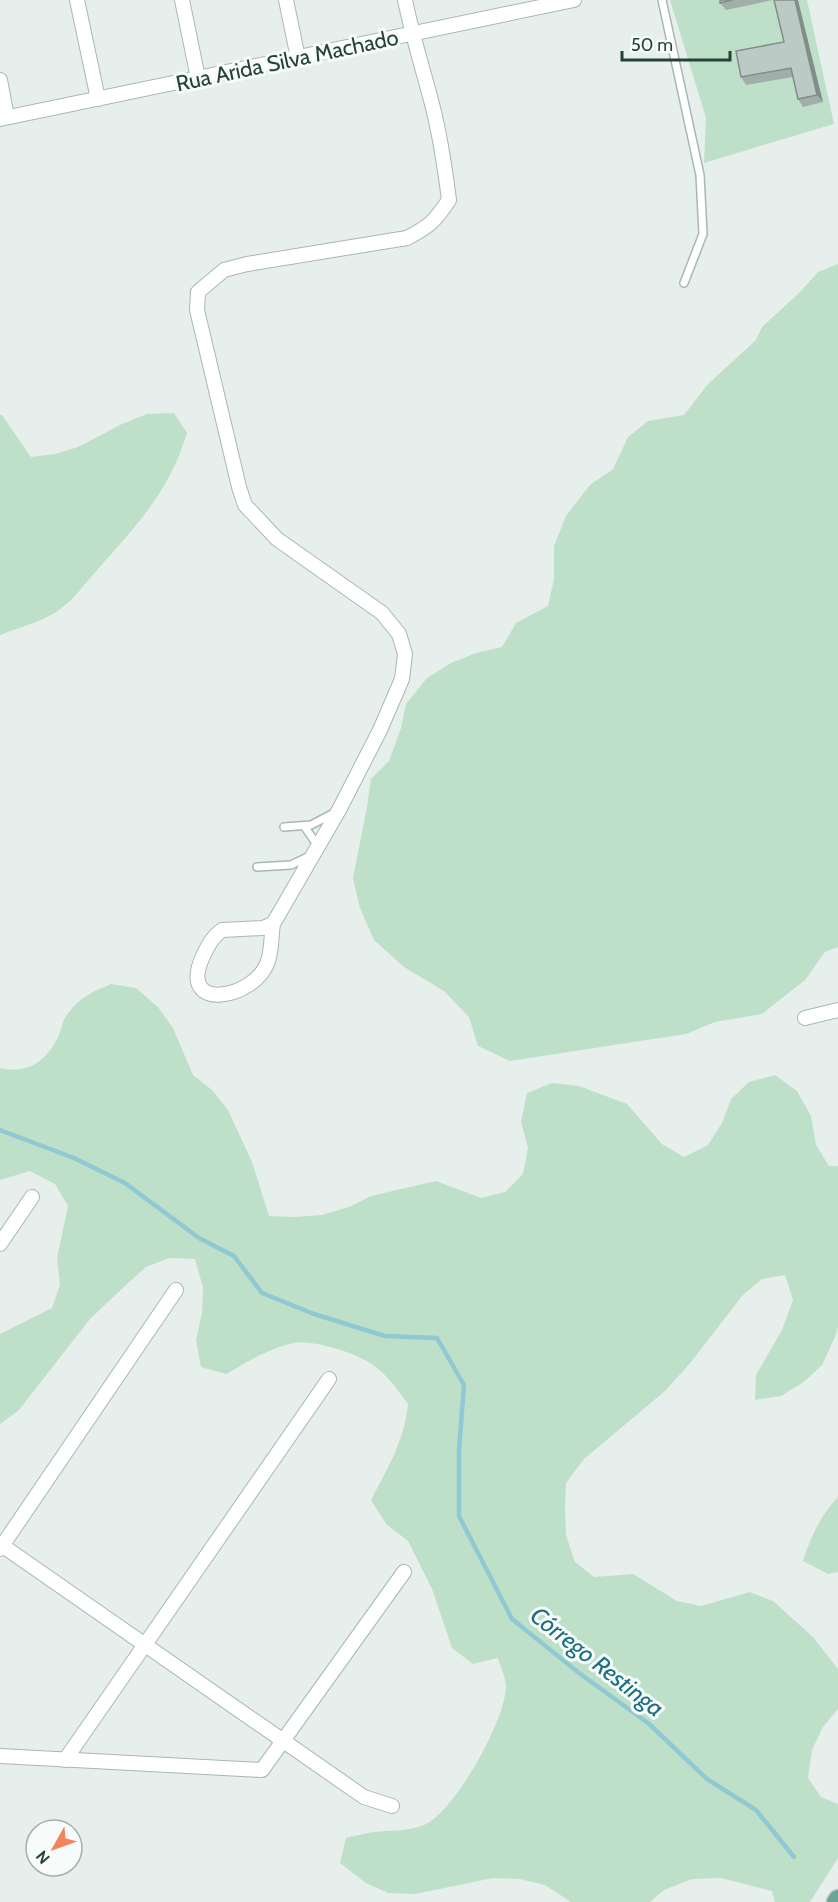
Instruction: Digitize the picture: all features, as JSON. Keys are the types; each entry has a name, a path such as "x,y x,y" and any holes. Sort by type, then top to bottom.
{"street":[{"path":"77,0 98,99"},
{"path":"182,0 198,78"},
{"path":"286,0 298,57"},
{"path":"273,924 263,928 222,930 211,939 199,966 198,983 205,993 216,996 241,989 260,976 268,962 273,924 339,810 380,730 402,679 405,654 399,634 382,613 277,539 245,505 197,310 198,292 224,270 407,238 429,227 449,200 444,159 432,103 411,34 405,0"},
{"name":"Rua Arida Silva Machado","path":"4,118 565,1"},
{"path":"0,80 4,118"},
{"path":"805,1018 838,1010"},
{"path":"0,1244 32,1197"},
{"path":"176,1290 1,1546 364,1797 392,1806"},
{"path":"65,1760 329,1379"},
{"path":"0,1755 262,1770 404,1572"}],"lane":[{"path":"662,0 700,175 703,234 684,284"},
{"path":"284,827 311,825 339,810"},
{"path":"257,867 291,865 315,851 304,826"}],"green space":[{"path":"670,0 807,0 834,124 704,163 706,118"},
{"path":"838,264 838,947 825,952 805,980 762,1014 715,1022 686,1034 510,1061 478,1046 469,1017 444,991 404,967 374,940 360,908 353,878 371,779 389,761 401,728 406,704 427,678 451,663 476,653 502,647 516,623 548,606 554,579 554,546 566,516 590,485 613,469 628,437 648,421 684,415 708,384 756,340 762,327 818,272"},
{"path":"174,413 187,433 171,473 150,507 77,594 63,607 41,620 0,635 0,415 31,457 55,454 78,447 147,414"},
{"path":"111,984 136,988 158,1007 173,1028 193,1075 212,1090 228,1110 252,1162 269,1216 322,1215 349,1207 371,1196 436,1181 481,1198 505,1192 523,1174 528,1148 521,1122 527,1093 552,1083 579,1086 627,1104 662,1144 684,1157 708,1145 722,1123 731,1099 749,1082 775,1075 797,1091 811,1116 816,1145 829,1166 838,1166 838,1327 822,1365 805,1381 781,1396 755,1400 756,1375 782,1330 793,1300 785,1275 762,1279 742,1296 691,1362 665,1391 584,1459 566,1483 565,1507 566,1535 575,1562 594,1577 633,1574 677,1601 701,1606 750,1592 773,1601 813,1637 838,1669 838,1709 823,1727 812,1750 808,1778 821,1797 838,1804 838,1858 810,1902 775,1902 772,1891 721,1878 692,1879 664,1890 650,1902 571,1902 545,1885 520,1879 493,1878 415,1894 388,1893 366,1883 340,1863 346,1838 371,1832 411,1829 424,1825 450,1803 477,1763 488,1741 498,1719 506,1685 498,1658 473,1664 452,1648 432,1589 408,1541 386,1524 371,1500 403,1430 408,1404 404,1398 386,1376 370,1363 344,1351 312,1343 294,1343 276,1348 226,1374 201,1367 196,1340 202,1313 203,1288 195,1259 169,1258 146,1267 90,1319 19,1410 0,1424 0,1334 52,1308 60,1285 57,1258 68,1206 55,1184 30,1171 0,1180 0,1068 26,1068 41,1060 59,1036 64,1019 73,1007 87,996"},
{"path":"838,1497 838,1572 828,1574 803,1561 817,1527"}],"building":[{"path":"774,0 795,0 817,95 798,99 791,68 741,77 736,51 784,42"}],"waterway":[{"name":"Córrego Restinga","path":"0,1130 74,1158 125,1183 199,1238 234,1256 262,1293 314,1314 385,1336 437,1338 464,1385 459,1450 459,1516 512,1619 579,1673 648,1723 707,1779 756,1810 794,1857"}]}
